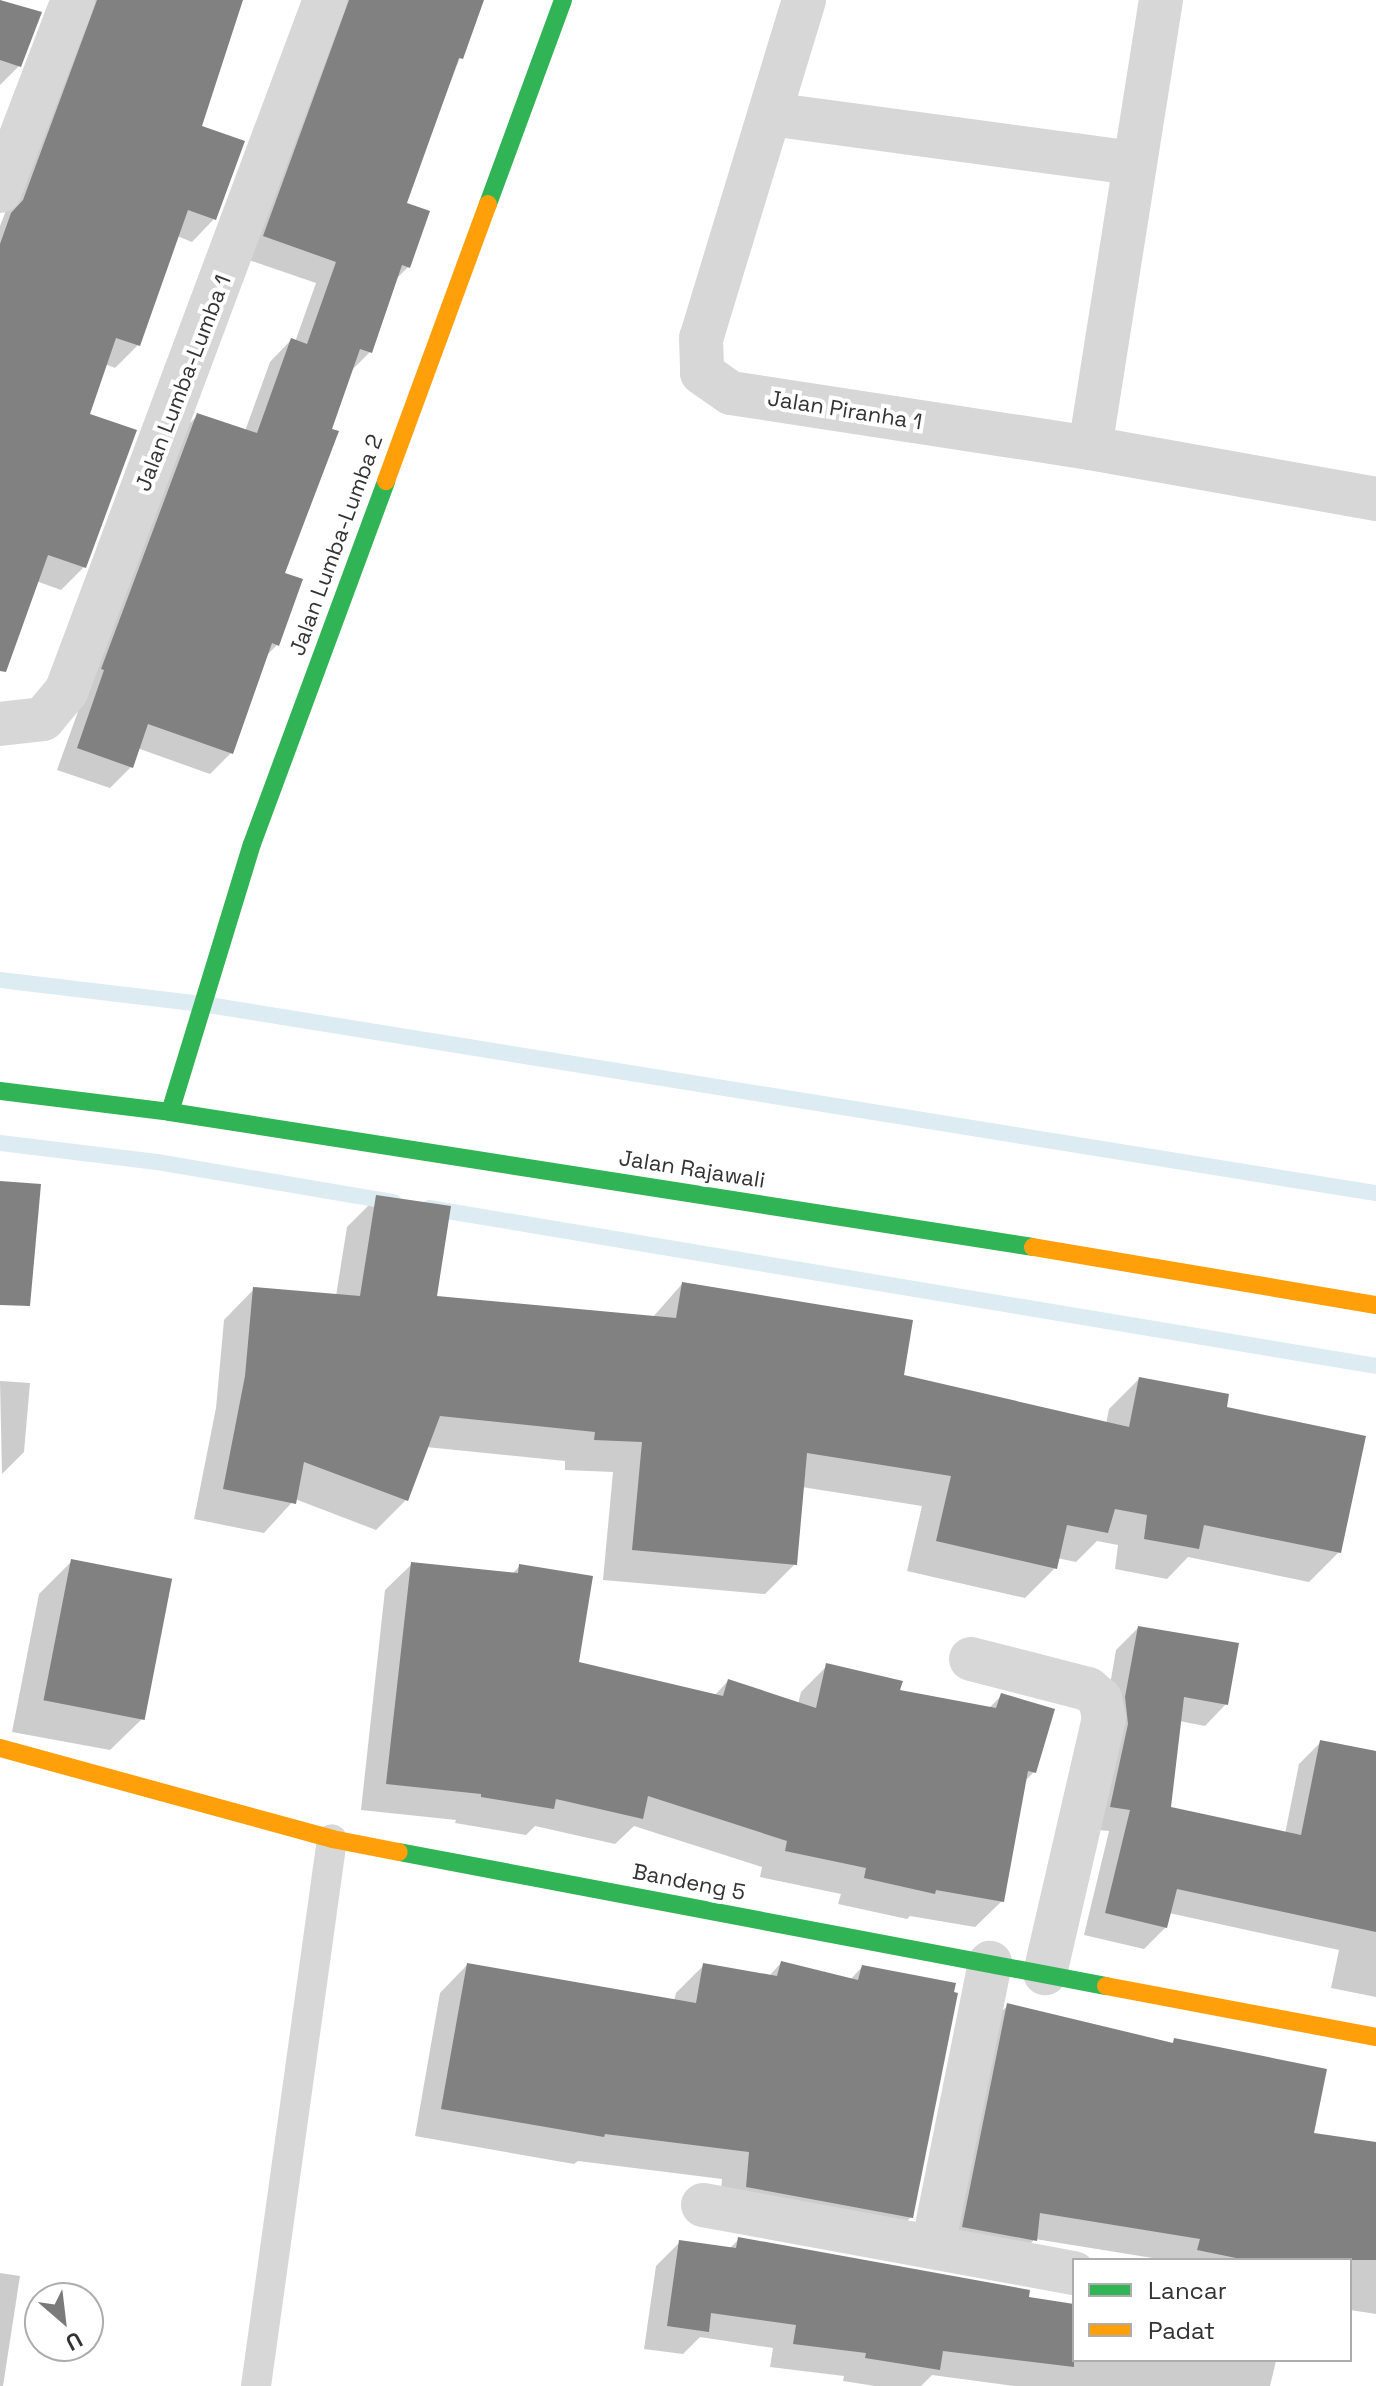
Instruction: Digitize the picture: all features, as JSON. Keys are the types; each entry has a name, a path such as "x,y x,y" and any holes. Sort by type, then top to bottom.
{"street":[{"path":"0,191 73,0"},
{"name":"Jalan Lumba-Lumba 1","path":"0,724 43,719 66,692 325,0"},
{"name":"Jalan Lumba-Lumba 2","path":"170,1112 252,844 563,0"},
{"name":"Jalan Piranha 1","path":"804,0 701,338 702,373 731,393 1090,448 1376,499"},
{"path":"1090,448 1161,0"},
{"path":"770,114 1134,163"},
{"name":"Jalan Rajawali","path":"0,1091 170,1112 1014,1244 1376,1305"},
{"path":"971,1659 1088,1689 1100,1699 1104,1718 1045,1973"},
{"name":"Bandeng 5","path":"0,1748 332,1839 1376,2037"},
{"path":"933,2246 990,1963"},
{"path":"703,2205 1072,2273"}],"lane":[{"path":"256,2386 332,1839"}],"building":[{"path":"0,0 42,12 21,67 0,60"},
{"path":"97,0 243,0 202,126 245,141 216,220 188,210 140,346 116,338 90,414 137,430 86,568 48,555 6,672 0,671 0,244 11,213 23,200"},
{"path":"349,0 484,0 463,59 459,58 407,203 430,211 410,268 402,265 372,353 360,349 332,429 339,431 285,573 303,579 279,646 272,643 233,754 148,724 133,768 77,748 104,670 101,669 197,413 257,433 291,338 307,344 336,262 263,236"},
{"path":"0,1181 41,1184 30,1306 0,1305"},
{"path":"376,1195 451,1206 437,1296 676,1318 682,1282 913,1320 904,1375 1129,1427 1139,1377 1229,1394 1227,1407 1366,1436 1341,1553 1204,1525 1199,1549 1144,1539 1147,1515 1115,1509 1108,1533 1067,1525 1057,1569 936,1541 951,1476 807,1453 797,1565 632,1550 642,1442 594,1440 595,1432 440,1416 408,1501 304,1462 296,1504 223,1489 245,1376 253,1287 360,1296"},
{"path":"71,1559 172,1579 145,1720 44,1700"},
{"path":"411,1562 518,1573 519,1564 593,1576 579,1662 723,1696 728,1679 816,1708 826,1663 903,1681 900,1690 996,1708 1001,1693 1055,1709 1036,1773 1028,1771 1004,1902 936,1890 935,1894 864,1878 866,1868 785,1851 787,1841 648,1796 643,1819 556,1799 554,1809 481,1797 481,1794 386,1784"},
{"path":"1138,1626 1239,1643 1228,1705 1184,1697 1171,1807 1301,1835 1320,1740 1376,1751 1376,1932 1177,1889 1167,1928 1105,1913 1130,1810 1110,1807 1128,1724 1125,1697"},
{"path":"781,1961 858,1980 862,1965 956,1983 954,1992 958,1993 913,2218 746,2187 749,2152 605,2134 604,2137 441,2109 467,1963 696,2003 703,1963 777,1976"},
{"path":"1007,2003 1173,2043 1174,2038 1327,2069 1314,2133 1376,2142 1376,2260 1236,2258 1197,2250 1200,2239 1040,2213 1037,2241 962,2227"},
{"path":"738,2237 1030,2290 1029,2297 1072,2304 1074,2367 943,2351 940,2370 865,2358 866,2353 793,2344 796,2325 711,2313 709,2332 667,2326 679,2240 736,2248"}],"waterway":[{"path":"0,980 202,1004 1376,1193"},
{"path":"0,1143 157,1162 394,1202"},
{"path":"429,1208 1376,1366"}],"traffic: fast":[{"path":"488,204 563,0"},
{"path":"170,1112 252,844 386,481"},
{"path":"0,1091 170,1112 1033,1247"},
{"path":"399,1852 1106,1986"}],"traffic: slow":[{"path":"386,481 488,204"},
{"path":"1033,1247 1376,1305"},
{"path":"0,1748 332,1839 399,1852"},
{"path":"1106,1986 1376,2037"}]}
